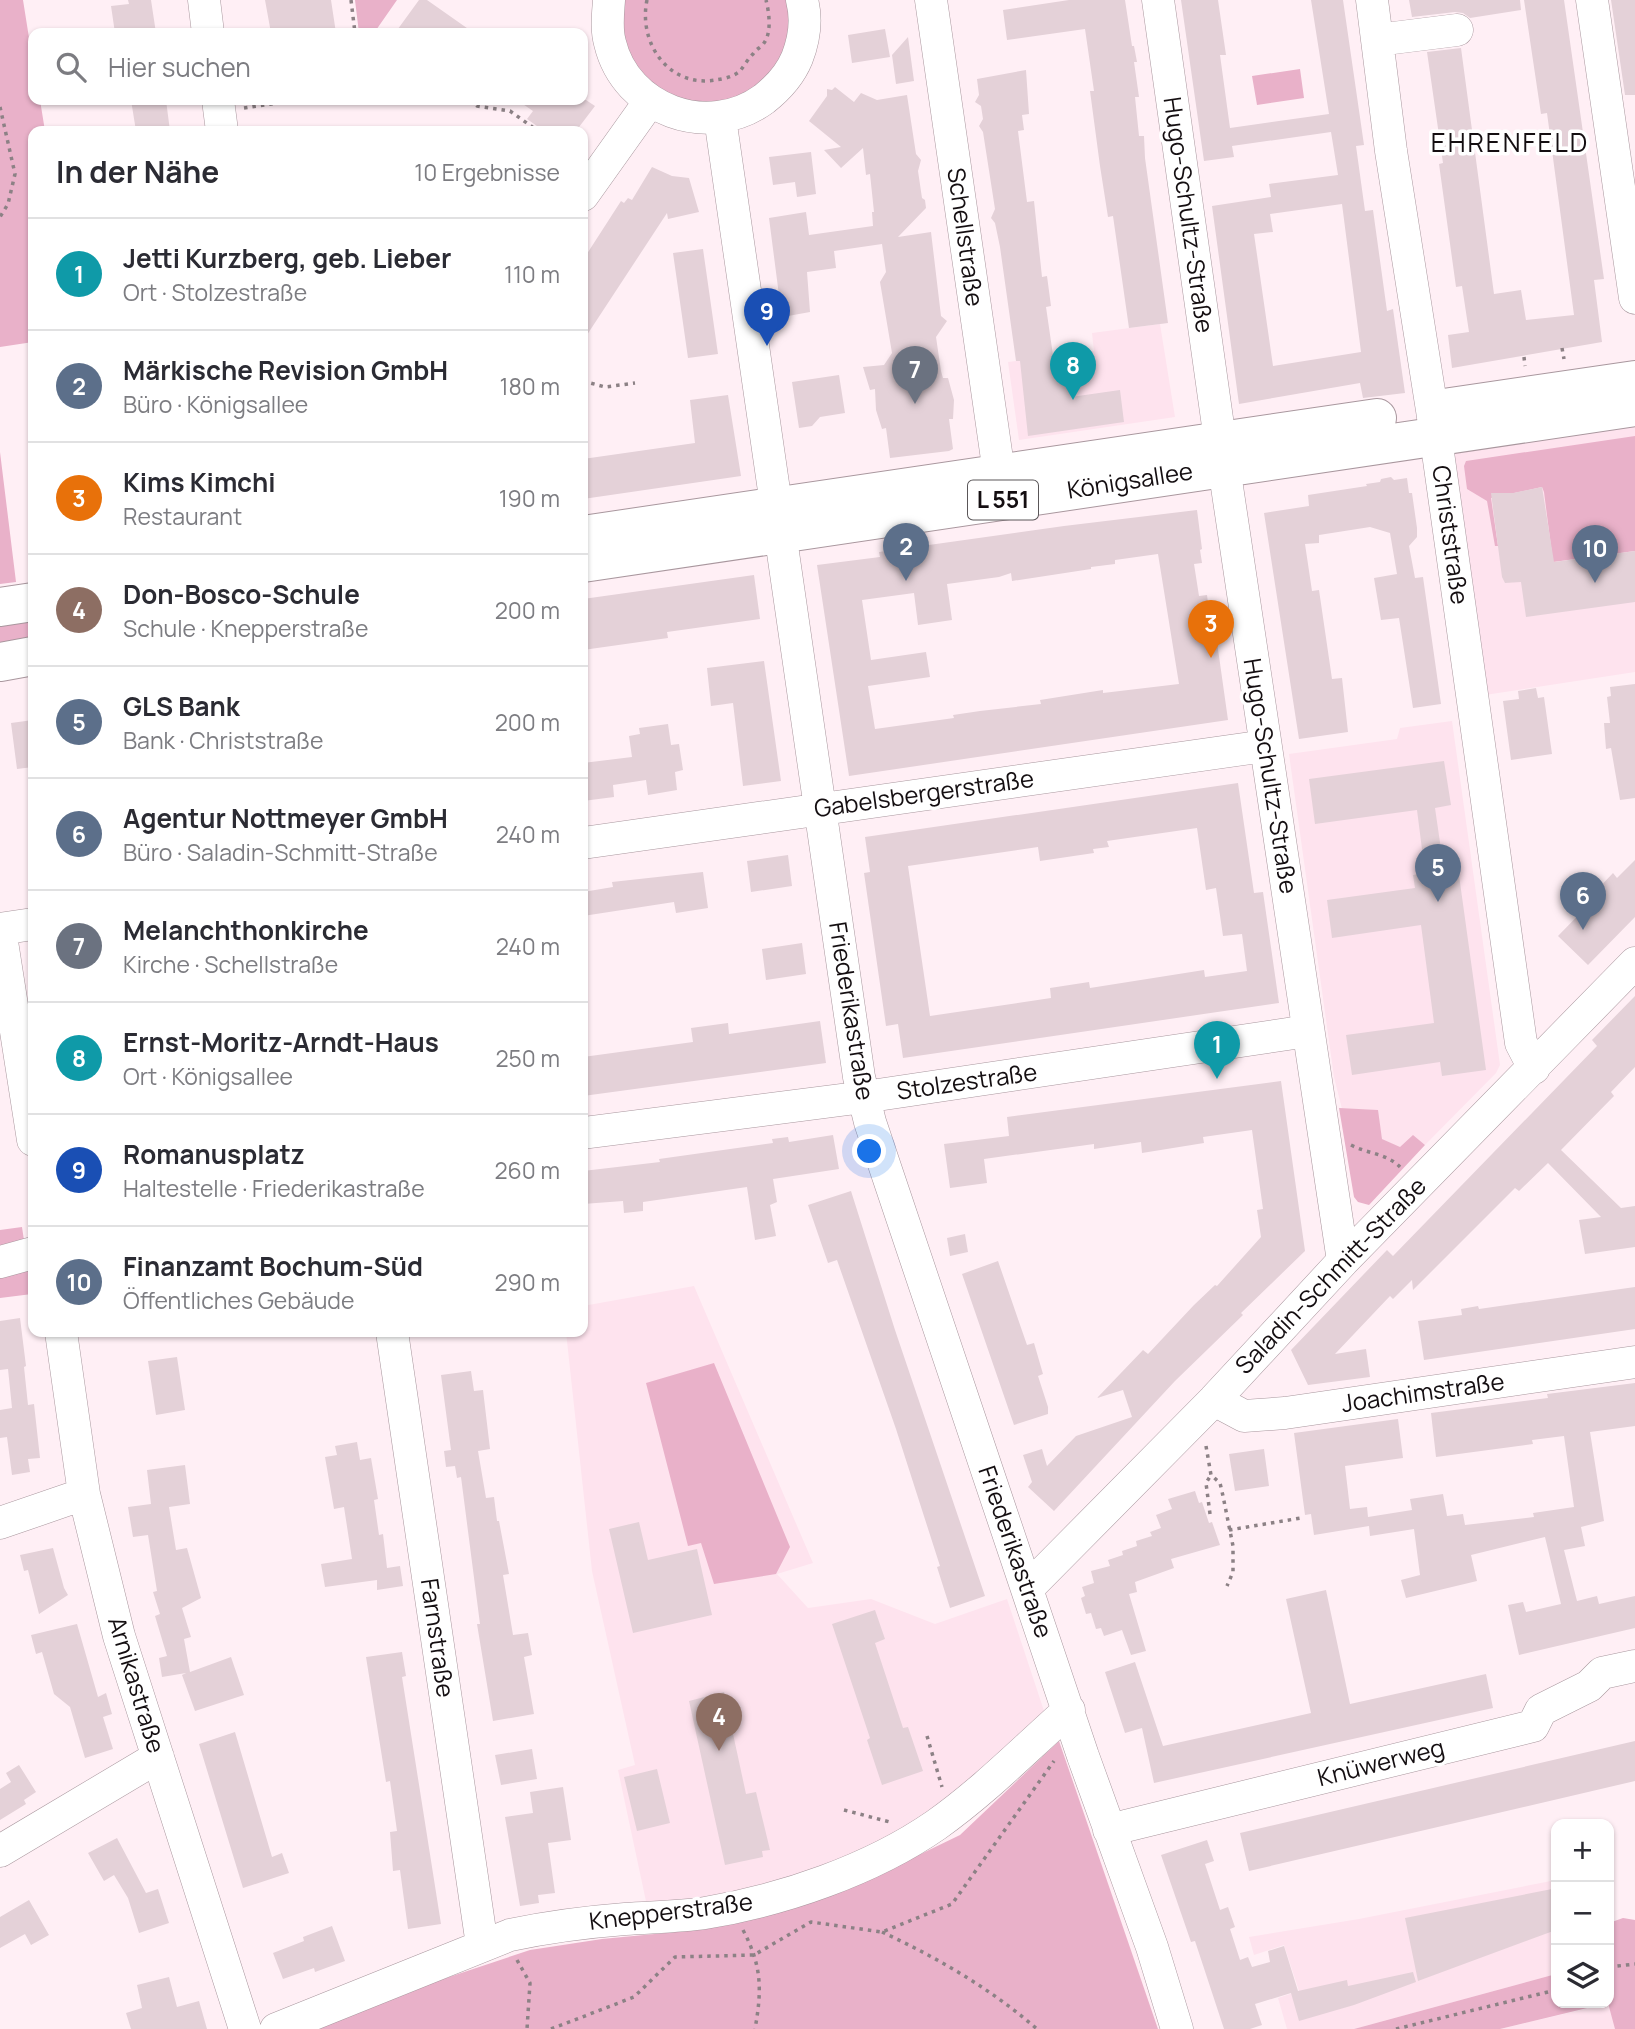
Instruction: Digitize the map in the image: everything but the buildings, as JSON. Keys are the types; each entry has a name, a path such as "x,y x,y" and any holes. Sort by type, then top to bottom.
{"main road":[{"name":"Königsallee","path":"1434,423 1635,380"},
{"name":"Königsallee","path":"588,535 779,520 1434,423 1635,407"},
{"name":"Königsallee","path":"588,562 999,473 1222,453"},
{"path":"0,607 28,603"},
{"path":"0,662 28,657"}],"street":[{"path":"204,0 207,28"},
{"path":"609,0 607,27 615,60 627,80 650,101 680,116 701,119 738,114 754,106 785,80 795,63 813,2"},
{"name":"Schellstraße","path":"931,0 999,473"},
{"name":"Hugo-Schultz-Straße","path":"1158,0 1222,453 1343,1261"},
{"name":"Christstraße","path":"1372,0 1391,151 1434,423 1521,1043 1534,1068"},
{"path":"1592,0 1635,298"},
{"path":"1377,40 1457,30"},
{"path":"588,188 650,101"},
{"name":"Friederikastraße","path":"720,118 859,1077 870,1122 1109,1830 1152,1947 1177,2029"},
{"name":"Gabelsbergerstraße","path":"588,842 1265,746"},
{"path":"28,925 0,929 12,1086 28,1127"},
{"name":"Saladin-Schmitt-Straße","path":"1027,1589 1635,963"},
{"name":"Stolzestraße","path":"588,1132 864,1097 1308,1031"},
{"path":"0,1262 28,1254"},
{"name":"Arnikastraße","path":"62,1337 84,1494 119,1636 245,2029"},
{"name":"Farnstraße","path":"393,1337 496,1940"},
{"name":"Joachimstraße","path":"1207,1406 1244,1416 1285,1413 1635,1362"},
{"path":"0,1523 84,1494"},
{"name":"Knüwerweg","path":"1109,1830 1532,1726 1541,1710 1589,1686 1602,1674 1635,1666"},
{"name":"Knepperstraße","path":"276,2029 496,1940 547,1927 702,1913 780,1898 873,1860 926,1831 986,1785 1069,1710"},
{"path":"0,1851 158,1758"}],"path":[{"path":"351,0 354,28"},
{"path":"647,0 644,22 647,36 657,56 677,74 699,81 725,78 738,72 756,49 764,44 768,29 766,0"},
{"path":"220,114 270,105"},
{"path":"476,105 510,111 531,126"},
{"path":"0,107 15,174 8,204 0,217"},
{"path":"1562,348 1564,359"},
{"path":"1524,357 1525,366"},
{"path":"588,382 605,387 635,383"},
{"path":"1325,1144 1343,1142 1369,1153 1387,1156 1420,1185"},
{"path":"1207,1406 1212,1475 1220,1483 1235,1559 1227,1586"},
{"path":"1210,1514 1206,1483 1212,1475"},
{"path":"1229,1530 1301,1518"},
{"path":"927,1736 937,1775 954,1810"},
{"path":"882,1932 951,1904 1054,1761"},
{"path":"844,1810 926,1831"},
{"path":"551,2029 634,1997 675,1957 754,1955 811,1922 882,1932 920,1950 1005,2001 1037,2029"},
{"path":"496,1940 530,1983 527,2029"},
{"path":"752,1947 760,1977 755,2029"},
{"path":"1614,1966 1635,1964"},
{"path":"1396,2029 1551,1991"}],"shaded area":[{"path":"0,0 23,0 28,32 28,105 41,105 44,126 28,126 28,343 0,347"},
{"path":"355,0 397,0 377,28 358,28"},
{"path":"625,0 790,0 793,16 786,55 748,97 699,106 655,89 629,56 622,27"},
{"path":"1300,69 1304,98 1257,105 1252,76"},
{"path":"1160,324 1175,417 1019,440 1008,362 1094,351 1092,333"},
{"path":"1635,418 1635,672 1485,695 1452,464 1455,452"},
{"path":"1635,436 1635,551 1553,562 1542,487 1491,498 1498,546 1495,546 1487,501 1467,489 1464,466 1466,461"},
{"path":"0,452 16,582 0,584"},
{"path":"28,614 28,644 0,647 0,617"},
{"path":"1452,721 1500,1065 1496,1073 1425,1145 1413,1136 1400,1148 1382,1139 1377,1110 1342,1109 1334,1077 1289,754 1397,739 1400,728"},
{"path":"1339,1108 1378,1110 1382,1139 1400,1147 1413,1135 1425,1145 1369,1205 1358,1202 1354,1197"},
{"path":"22,1227 28,1267 28,1294 0,1298 0,1230"},
{"path":"694,1286 813,1563 777,1574 808,1608 871,1599 935,1624 1007,1599 1044,1711 926,1821 773,1889 647,1906 618,1770 635,1765 592,1571 567,1337 588,1337 588,1305"},
{"path":"714,1363 790,1547 776,1574 714,1584 701,1543 688,1546 646,1383"},
{"path":"1059,1741 1158,2029 293,2029 530,1950 602,1939 707,1929 800,1901 896,1866 960,1835"},
{"path":"1551,1881 1551,1975 1354,2029 1287,2029 1278,1998 1299,1991 1284,1945 1254,1955 1249,1937 1359,1919"},
{"path":"1623,1918 1635,1920 1635,2029 1615,2029 1609,2008 1614,2008 1614,1921"},
{"path":"1551,1975 1551,2008 1587,2008 1500,2029 1354,2029"},
{"path":"1614,2002 1635,2029 1500,2029 1589,2008 1614,2008"}],"place":[{"name":"Romanusplatz","path":"767,346"},
{"name":"Ernst-Moritz-Arndt-Haus","path":"1073,400"},
{"name":"Melanchthonkirche","path":"915,404"},
{"name":"Märkische Revision GmbH","path":"906,581"},
{"name":"Finanzamt Bochum-Süd","path":"1595,583"},
{"name":"Kims Kimchi","path":"1211,658"},
{"name":"GLS Bank","path":"1438,902"},
{"name":"Agentur Nottmeyer GmbH","path":"1583,930"},
{"name":"Jetti Kurzberg, geb. Lieber","path":"1217,1079"},
{"name":"Don-Bosco-Schule","path":"719,1751"}],"district":[{"name":"EHRENFELD","path":"1510,143"}]}
